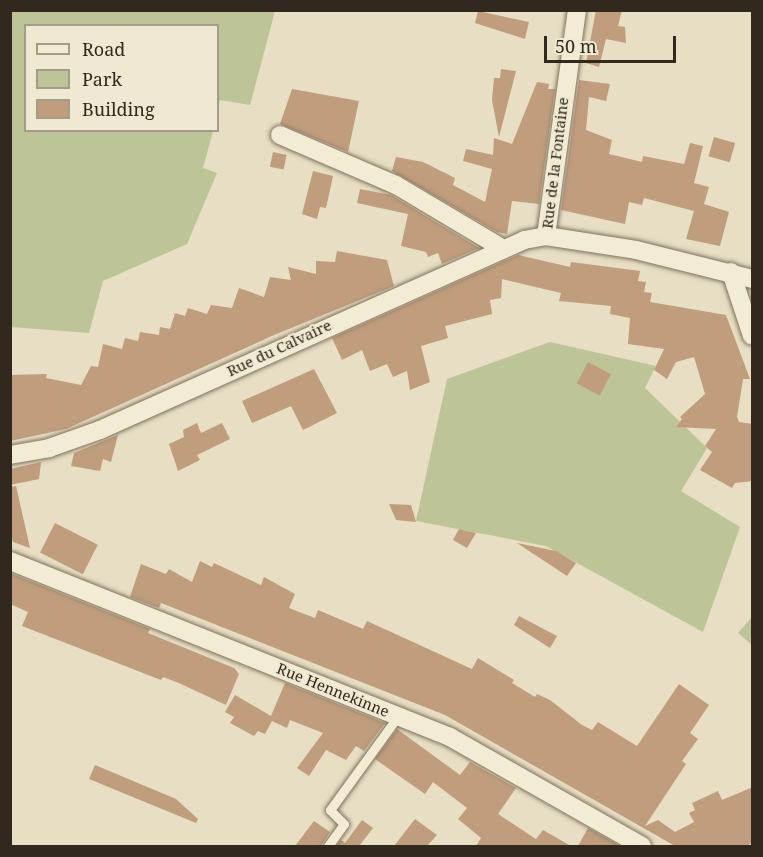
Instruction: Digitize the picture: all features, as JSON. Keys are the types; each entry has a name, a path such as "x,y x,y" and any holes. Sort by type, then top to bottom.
{"street":[{"name":"Rue de la Fontaine","path":"577,10 546,236 636,250 753,279"},
{"path":"280,135 396,185 500,247"},
{"name":"Rue du Calvaire","path":"10,455 49,448 100,430 500,247 546,236"},
{"path":"731,272 753,336"},
{"name":"Rue Hennekinne","path":"10,561 450,737 642,846"}],"lane":[{"path":"328,846 345,824 330,810 398,716"}],"green space":[{"path":"10,11 275,11 250,105 220,100 219,105 219,24 24,24 24,132 213,132 203,168 217,173 187,244 103,281 89,333 11,327"},
{"path":"550,342 656,366 645,388 707,448 681,491 740,527 703,632 546,546 416,521 447,379"},
{"path":"752,617 752,645 738,633"}],"building":[{"path":"596,10 622,10 618,26 625,27 626,43 606,39 599,67 586,63"},
{"path":"478,11 529,22 525,39 475,23"},
{"path":"501,69 516,71 499,137 492,100 494,78 500,78"},
{"path":"579,80 610,84 606,101 589,97 586,130 612,140 609,154 642,162 643,156 684,164 690,143 703,146 694,183 709,187 704,204 729,212 720,246 686,239 694,211 644,198 642,205 629,202 625,224 561,210"},
{"path":"537,82 549,84 548,89 555,89 539,204 512,201 507,234 497,232 392,171 396,157 423,162 455,178 453,185 485,202 492,169 463,161 466,149 493,155 494,138 512,144"},
{"path":"292,89 359,101 348,152 280,124"},
{"path":"714,137 735,143 730,162 708,156"},
{"path":"273,152 287,155 284,170 270,167"},
{"path":"313,171 333,176 326,208 320,207 317,219 302,214"},
{"path":"360,189 391,195 479,248 442,264 438,253 428,257 426,252 401,246 408,214 357,203"},
{"path":"337,251 387,260 394,286 274,335 66,429 10,441 10,375 47,374 46,378 81,385 91,366 98,367 103,344 122,349 125,338 138,341 140,332 159,335 160,327 170,329 175,313 185,316 188,308 207,314 211,305 232,308 239,288 264,297 270,277 291,280 288,267 316,274 316,261 335,262"},
{"path":"518,255 570,267 571,262 640,271 638,281 646,282 644,292 652,293 650,302 726,315 750,379 743,379 737,417 739,422 753,424 753,481 735,483 732,488 700,470 712,452 705,446 716,429 676,427 682,419 680,417 705,394 694,357 676,362 667,379 654,370 664,349 628,344 630,318 610,314 611,306 559,301 561,293 502,279 501,298 490,300 492,314 445,326 448,338 421,346 430,382 410,390 407,371 393,377 387,364 370,371 362,350 342,360 332,338"},
{"path":"588,362 611,374 600,395 577,383"},
{"path":"314,369 337,413 303,430 291,406 252,423 242,401"},
{"path":"197,423 201,433 222,423 230,439 197,455 200,460 178,471 169,444 184,437 183,430"},
{"path":"118,435 111,462 103,459 100,471 71,466 74,453"},
{"path":"41,462 39,479 10,485 10,469"},
{"path":"16,486 30,548 13,542 10,530 10,487"},
{"path":"389,504 411,505 416,522 396,520"},
{"path":"55,523 98,545 83,574 40,552"},
{"path":"459,529 476,533 467,548 453,540"},
{"path":"517,543 556,551 576,563 567,576"},
{"path":"200,561 212,567 214,563 261,585 264,577 295,594 289,608 315,618 318,610 363,629 367,621 472,669 478,658 514,680 512,683 535,697 537,694 550,700 582,725 592,730 598,722 637,746 679,684 709,705 690,733 698,739 682,761 686,764 645,826 658,820 675,832 694,822 689,813 695,810 692,803 718,791 722,800 753,787 753,843 745,846 675,846 445,715 161,603 159,608 130,597 141,564 166,574 169,569 192,582"},
{"path":"10,573 150,629 148,633 234,668 239,674 226,705 179,683 163,677 161,680 22,626 28,612 10,604"},
{"path":"519,616 557,636 550,648 514,625"},
{"path":"285,683 385,723 364,751 356,746 346,760 326,750 309,776 297,768 323,733 290,720 287,728 272,721 265,734 258,731 254,736 230,723 234,717 225,712 235,695 271,716"},
{"path":"397,729 460,775 470,762 516,788 498,814 536,839 543,830 571,846 476,846 481,838 458,819 467,808 433,782 425,794 375,759"},
{"path":"95,765 176,799 198,819 196,823 89,779"},
{"path":"415,819 437,835 427,846 394,846"},
{"path":"362,820 373,828 359,846 336,846 341,840 345,843"},
{"path":"314,821 330,832 321,846 295,846"},
{"path":"588,828 592,830 620,846 578,846"}]}
